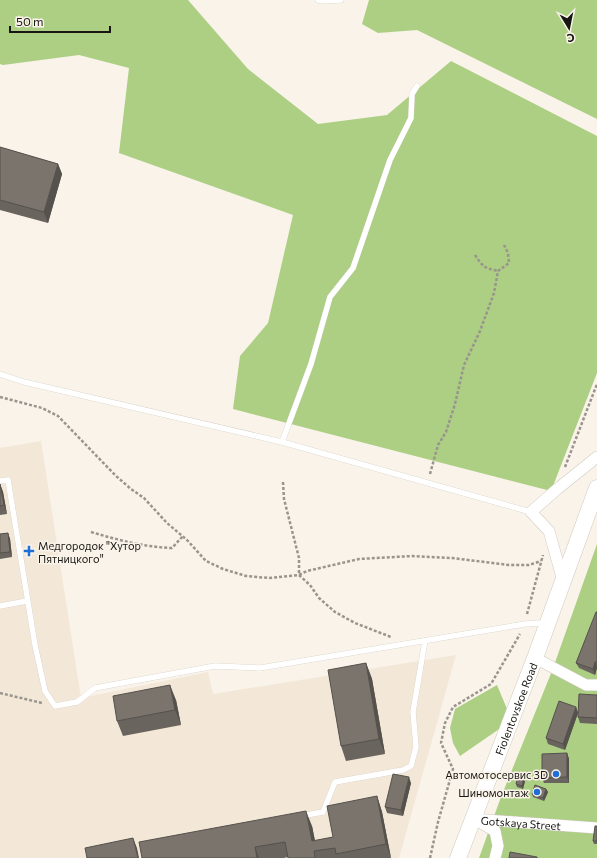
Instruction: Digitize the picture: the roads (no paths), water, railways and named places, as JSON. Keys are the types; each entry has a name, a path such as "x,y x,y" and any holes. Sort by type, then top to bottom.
{"main road":[{"name":"Fiolentovskoe Road","path":"458,858 595,498"}],"street":[{"path":"563,581 549,531 531,512 597,457"},
{"path":"535,658 586,684 597,685"},
{"name":"Gotskaya Street","path":"474,819 597,828"},
{"name":"Gotskaya Street","path":"474,819 495,831 498,846 495,858"}],"lane":[{"path":"318,0 341,0"},
{"path":"282,442 311,364 330,296 354,268 390,160 411,118 412,94 417,86"},
{"path":"0,374 24,382 282,442 531,512"},
{"path":"0,481 8,480 35,645 45,691 55,706 77,702 95,688 215,666 260,668 525,624 538,623 546,625"},
{"path":"0,606 27,601"},
{"path":"292,818 323,812 335,782 403,770 411,766 416,747 413,712 425,641"}],"place":[{"name":"Медгородок \"Хутор Пятницкого\"","path":"29,551"},
{"name":"Автомотосервис 3D","path":"556,774"},
{"name":"Шиномонтаж","path":"537,792"}]}
